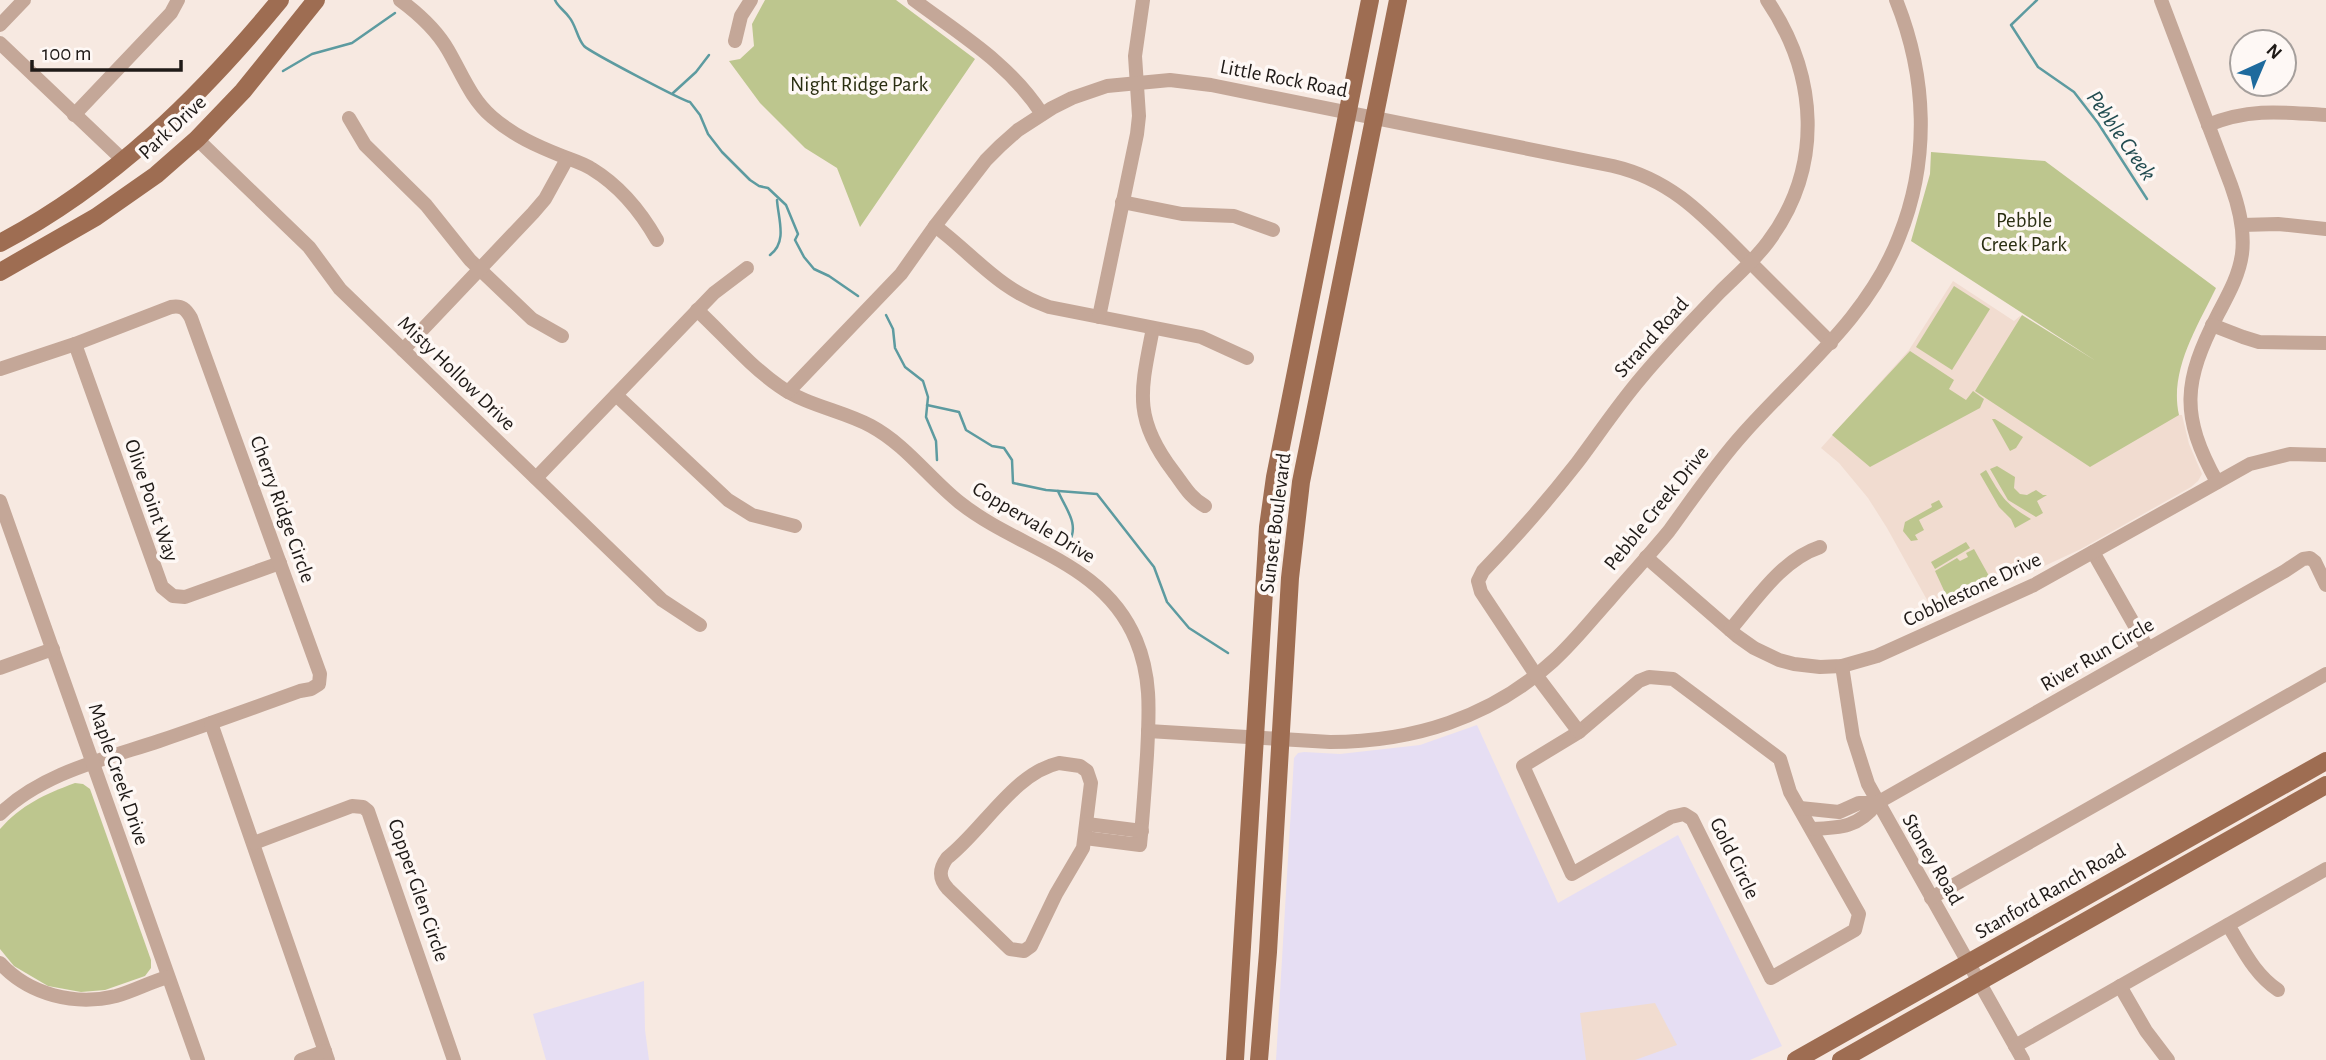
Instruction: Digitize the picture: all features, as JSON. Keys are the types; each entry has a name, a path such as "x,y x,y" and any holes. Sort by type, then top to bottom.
{"main road":[{"name":"Park Drive","path":"0,243 69,202 121,163 171,120 220,70 280,0"},
{"name":"Park Drive","path":"0,272 85,224 156,176 243,91 316,0"},
{"name":"Sunset Boulevard","path":"1235,1060 1264,577 1275,477 1370,0"},
{"name":"Sunset Boulevard","path":"1259,1060 1290,578 1301,482 1398,0"},
{"name":"Stanford Ranch Road","path":"1796,1060 2326,761"},
{"name":"Stanford Ranch Road","path":"1841,1060 2326,785"}],"street":[{"path":"0,25 24,0"},
{"path":"74,115 171,13 178,0"},
{"path":"400,0 423,18 447,47 465,83 489,115 528,142 591,168 623,194 657,240"},
{"path":"735,41 741,16 751,0"},
{"path":"915,0 1004,68 1023,87 1042,114"},
{"path":"1099,317 1137,134 1139,116 1136,40 1143,0"},
{"name":"Strand Road","path":"1536,675 1481,592 1478,581 1482,571 1564,479 1656,360 1767,243 1787,211 1800,176 1808,114 1805,90 1795,50 1767,0"},
{"name":"Pebble Creek Drive","path":"1148,731 1359,741 1420,733 1467,717 1503,698 1536,675 1577,636 1646,558 1741,435 1854,317 1877,282 1900,235 1914,189 1920,149 1920,89 1913,50 1896,0"},
{"path":"2161,0 2231,185 2242,225 2242,252 2237,275 2196,362 2190,391 2195,435 2217,482"},
{"path":"0,43 121,163"},
{"name":"Little Rock Road","path":"788,392 901,274 986,160 1018,130 1072,98 1107,86 1170,80 1374,118 1637,173 1682,197 1831,343"},
{"path":"2208,125 2253,112 2326,115"},
{"path":"349,118 365,145 426,205 461,251 531,319 562,336"},
{"name":"Misty Hollow Drive","path":"197,138 309,247 340,289 662,600 700,625"},
{"path":"403,349 545,199 567,159"},
{"path":"1122,202 1182,214 1234,216 1273,230"},
{"path":"2242,225 2278,224 2326,229"},
{"path":"935,226 991,276 1020,295 1049,307 1201,337 1247,358"},
{"path":"536,478 723,284 747,268"},
{"name":"Cherry Ridge Circle","path":"0,369 171,307 179,306 186,310 320,674 319,684 311,689 41,784 0,814"},
{"name":"Coppervale Drive","path":"697,310 761,372 788,392 802,401 850,416 884,434 968,509 1065,563 1090,579 1105,593 1127,623 1144,661 1150,695 1141,838 1086,831"},
{"path":"2212,325 2259,342 2326,342"},
{"path":"1153,328 1144,370 1142,395 1145,423 1163,459 1189,494 1205,506"},
{"name":"Olive Point Way","path":"75,344 162,587 173,596 185,597 280,563"},
{"path":"617,395 728,500 752,515 795,526"},
{"name":"Cobblestone Drive","path":"1646,558 1754,648 1779,660 1807,666 1842,666 1877,656 2034,585 2217,482 2264,459 2290,454 2326,455"},
{"name":"Maple Creek Drive","path":"0,501 6,534 53,649 198,1060"},
{"path":"1730,630 1782,570 1807,551 1820,547"},
{"path":"2093,552 2148,649"},
{"name":"River Run Circle","path":"1877,803 2285,572 2303,559 2310,558 2315,562 2326,584"},
{"path":"0,668 53,649"},
{"name":"Stoney Road","path":"1842,666 1854,744 1877,803 2023,1060"},
{"path":"1931,898 2326,674"},
{"path":"1536,675 1580,732"},
{"name":"Gold Circle","path":"1649,677 1673,679 1780,759 1790,792 1800,808 1859,914 1855,930 1771,978 1689,816 1684,814 1671,817 1572,874 1522,766 1580,732 1639,681 1649,677"},
{"path":"211,723 326,1056 301,1060"},
{"path":"1059,763 1074,764 1087,772 1091,788 1086,831 1077,860 1056,894 1031,946 1024,951 1010,949 942,883 940,875 947,858 1030,776 1046,767 1059,763"},
{"path":"1800,808 1839,812 1859,803 1877,803"},
{"path":"1812,829 1851,824 1869,813 1877,803"},
{"name":"Copper Glen Circle","path":"254,843 352,806 363,807 368,811 454,1060"},
{"path":"2015,1046 2326,869"},
{"path":"2228,925 2253,967 2278,990"},
{"path":"0,963 30,987 69,999 114,996 168,977"},
{"path":"2120,986 2146,1031 2168,1060"}],"shaded area":[{"path":"1953,281 2014,321 2020,316 2182,415 2189,444 2202,474 2191,487 2081,549 1936,616 1868,498 1839,463 1821,448 1909,350"},
{"path":"1477,725 1558,903 1678,835 1782,1046 1750,1060 1276,1060 1294,758 1298,753 1304,752 1340,754 1420,745"},
{"path":"644,981 649,1060 546,1060 533,1014"},
{"path":"1655,1003 1677,1045 1635,1060 1586,1060 1580,1013"}],"green space":[{"name":"Night Ridge Park","path":"765,0 896,0 975,59 860,227 837,168 805,148 760,103 729,61 740,59 754,46 752,24"},
{"name":"Pebble Creek Park","path":"1931,152 2045,161 2216,288 2193,334 2181,366 2177,399 2179,415 2090,467 1975,391 2022,315 2096,361 1911,241 1930,174"},
{"path":"1954,286 1990,309 1952,370 1916,347"},
{"path":"1910,351 1954,380 1949,389 1966,400 1973,391 1984,399 1980,408 1870,467 1832,435"},
{"path":"1992,419 2023,437 2016,448 2010,451"},
{"path":"1997,466 2015,477 2014,488 2020,494 2027,495 2036,490 2047,495 2037,501 2043,513 2036,517 2008,500 1990,469"},
{"path":"1986,470 2004,499 2031,519 2015,528 1980,474"},
{"path":"1939,500 1943,507 1919,520 1924,530 1915,535 1918,540 1911,541 1903,531 1905,522"},
{"path":"1966,542 1970,548 1935,569 1931,562"},
{"path":"1974,549 1989,576 1947,597 1935,571 1957,558 1960,561 1968,557 1966,553"},
{"path":"75,783 90,789 151,960 151,968 145,976 105,990 81,992 48,986 14,966 0,949 0,829 16,813 34,801"}],"waterway":[{"path":"555,0 571,20 584,46 690,102 722,152 750,180 768,188 786,205 798,234 795,240 814,269 858,296"},
{"name":"Pebble Creek","path":"2037,0 2011,25 2038,67 2074,92 2098,123 2147,199"},
{"path":"283,71 312,54 352,43 395,13"},
{"path":"673,93 696,72 709,55"},
{"path":"770,255 776,250 780,237 777,200"},
{"path":"886,315 893,329 895,348 905,367 923,381 928,397 926,417 936,441 937,460"},
{"path":"927,405 959,412 966,430 992,446 1004,448 1012,460 1013,483 1046,490 1097,494 1154,567 1167,602 1189,628 1228,653"},
{"path":"1058,491 1072,522 1069,542"}]}
